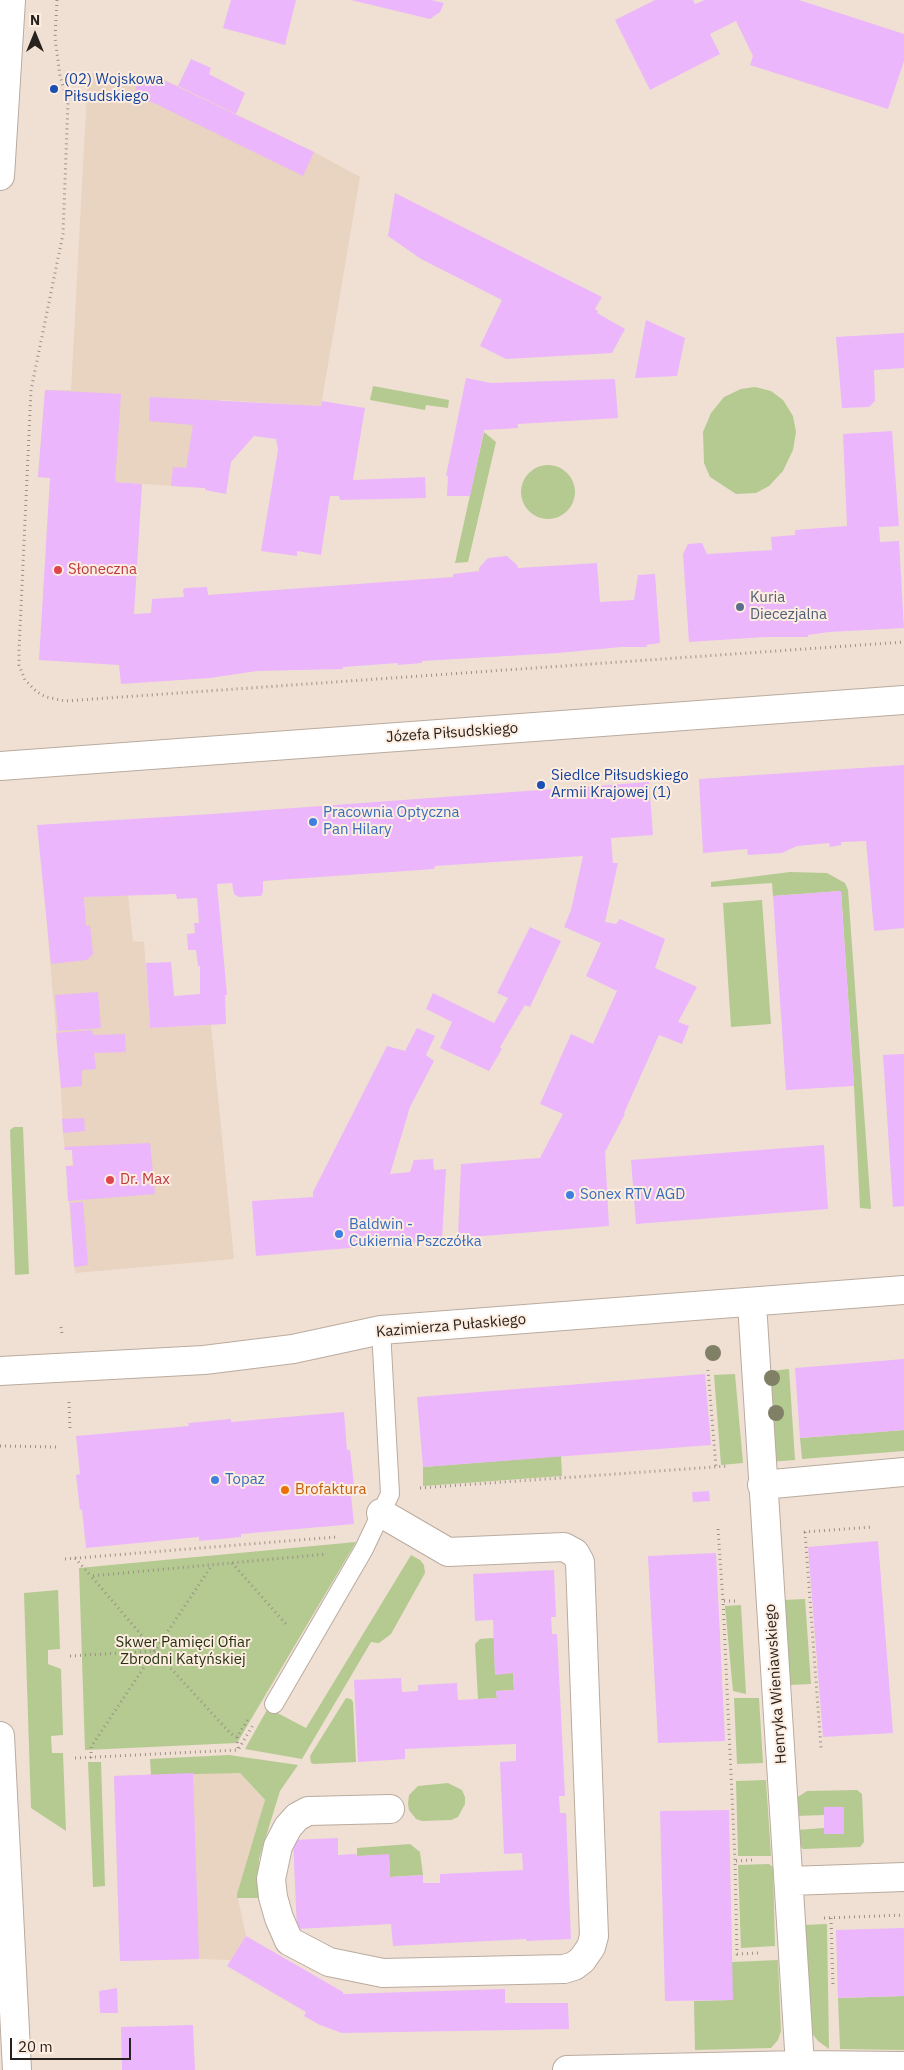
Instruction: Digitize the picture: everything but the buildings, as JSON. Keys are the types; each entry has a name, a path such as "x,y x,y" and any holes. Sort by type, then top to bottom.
{"street":[{"path":"0,176 11,0"},
{"name":"Józefa Piłsudskiego","path":"0,766 904,700"},
{"name":"Kazimierza Pułaskiego","path":"0,1371 204,1360 293,1350 381,1330 904,1290"},
{"name":"Henryka Wieniawskiego","path":"752,1303 800,2064"},
{"path":"762,1485 904,1472"},
{"path":"381,1513 448,1552 564,1548 575,1554 580,1562 594,1936 591,1947 582,1960 574,1966 564,1969 383,1973 329,1962 289,1941 272,1897 271,1879 278,1846 288,1827 297,1817 308,1811 390,1809"},
{"path":"0,1736 17,2070"},
{"path":"789,1881 904,1878"},
{"path":"567,2070 800,2064 904,2066"}],"lane":[{"path":"274,1704 364,1550 390,1494 381,1330"}],"path":[{"path":"57,0 55,38 60,76 68,102 63,234 31,390 19,658 19,665 25,680 37,692 46,697 65,701 904,642"},
{"path":"708,1370 716,1467"},
{"path":"0,1446 57,1447"},
{"path":"415,1489 731,1466"},
{"path":"766,1535 872,1527"},
{"path":"718,1529 723,1601 738,1954 764,1953"},
{"path":"804,1532 821,1748"},
{"path":"65,1559 346,1537"},
{"path":"91,1576 335,1554"},
{"path":"75,1558 155,1651 231,1734 237,1737"},
{"path":"232,1563 290,1628"},
{"path":"91,1758 91,1747 212,1565"},
{"path":"723,1601 740,1601"},
{"path":"70,1656 155,1651"},
{"path":"76,1758 238,1750 265,1706 274,1704"},
{"path":"735,1860 755,1860"},
{"path":"791,1919 904,1916"}],"shaded area":[{"path":"88,73 155,76 314,152 360,177 321,406 220,400 205,488 38,477 45,390 71,390"},
{"path":"128,894 133,941 144,942 150,1028 211,1025 234,1259 75,1273 66,1166 73,1165 72,1150 65,1150 63,1133 46,913 85,912 84,897"},
{"path":"240,1773 265,1801 237,1894 246,1936 231,1960 120,1961 114,1776"}],"green space":[{"path":"373,386 449,400 448,408 426,405 425,410 370,400"},
{"path":"755,387 771,391 783,400 793,416 796,432 793,450 783,471 769,486 756,493 736,494 710,477 704,463 703,432 711,413 724,397 741,389"},
{"path":"484,432 496,442 468,562 455,563"},
{"path":"548,465 558,467 567,473 573,482 575,492 573,502 567,511 558,517 548,519 538,517 529,511 523,502 521,492 523,482 529,473 538,467"},
{"path":"790,872 827,873 845,883 848,890 871,1209 860,1208 841,891 773,896 772,883 711,887 711,882"},
{"path":"762,900 771,1024 731,1027 723,903"},
{"path":"14,1127 23,1127 29,1274 15,1275 10,1130"},
{"path":"789,1369 795,1460 769,1462 762,1372"},
{"path":"735,1374 743,1463 721,1465 714,1375"},
{"path":"904,1430 904,1451 802,1459 800,1438"},
{"path":"561,1456 562,1476 423,1486 423,1467"},
{"name":"Skwer Pamięci Ofiar Zbrodni Katyńskiej","path":"356,1542 237,1743 85,1750 79,1568"},
{"path":"411,1555 420,1560 424,1565 425,1573 391,1634 379,1643 371,1642 302,1759 245,1749 268,1708 306,1728"},
{"path":"58,1590 60,1649 48,1650 48,1664 61,1669 63,1735 51,1736 52,1753 63,1753 66,1831 31,1808 24,1593"},
{"path":"805,1599 811,1684 789,1685 783,1600"},
{"path":"741,1605 746,1694 733,1691 725,1606"},
{"path":"494,1638 495,1674 513,1673 514,1690 496,1691 497,1698 478,1699 475,1644 480,1639"},
{"path":"346,1698 351,1699 353,1702 356,1762 311,1763 310,1756"},
{"path":"734,1698 759,1698 763,1763 737,1764"},
{"path":"229,1755 298,1765 280,1791 259,1859 258,1898 237,1898 237,1894 265,1800 240,1773 151,1775 150,1759"},
{"path":"88,1762 101,1762 105,1886 93,1887"},
{"path":"766,1780 771,1856 738,1856 736,1781"},
{"path":"448,1783 462,1790 465,1797 465,1804 458,1817 451,1820 422,1821 416,1819 409,1810 409,1795 418,1786"},
{"path":"857,1790 862,1794 864,1842 860,1847 803,1849 798,1844 796,1830 824,1828 824,1834 844,1834 844,1807 824,1807 824,1815 795,1816 795,1799 807,1791"},
{"path":"410,1844 420,1852 423,1875 390,1877 389,1855 357,1856 357,1848"},
{"path":"769,1864 773,1867 775,1946 741,1948 738,1865"},
{"path":"827,1924 829,2049 818,2041 811,2032 802,1925"},
{"path":"778,1960 781,2031 778,2040 771,2048 695,2050 694,2001 732,2000 732,1962"},
{"path":"904,1996 904,2050 840,2049 838,1998"}],"place":[{"name":"(02) Wojskowa Piłsudskiego","path":"54,89"},
{"name":"Słoneczna","path":"58,570"},
{"name":"Kuria Diecezjalna","path":"740,607"},
{"name":"Siedlce Piłsudskiego Armii Krajowej (1)","path":"541,785"},
{"name":"Pracownia Optyczna Pan Hilary","path":"313,822"},
{"name":"Dr. Max","path":"110,1180"},
{"name":"Sonex RTV AGD","path":"570,1195"},
{"name":"Baldwin - Cukiernia Pszczółka","path":"339,1234"},
{"name":"Topaz","path":"215,1480"},
{"name":"Brofaktura","path":"285,1490"}]}
